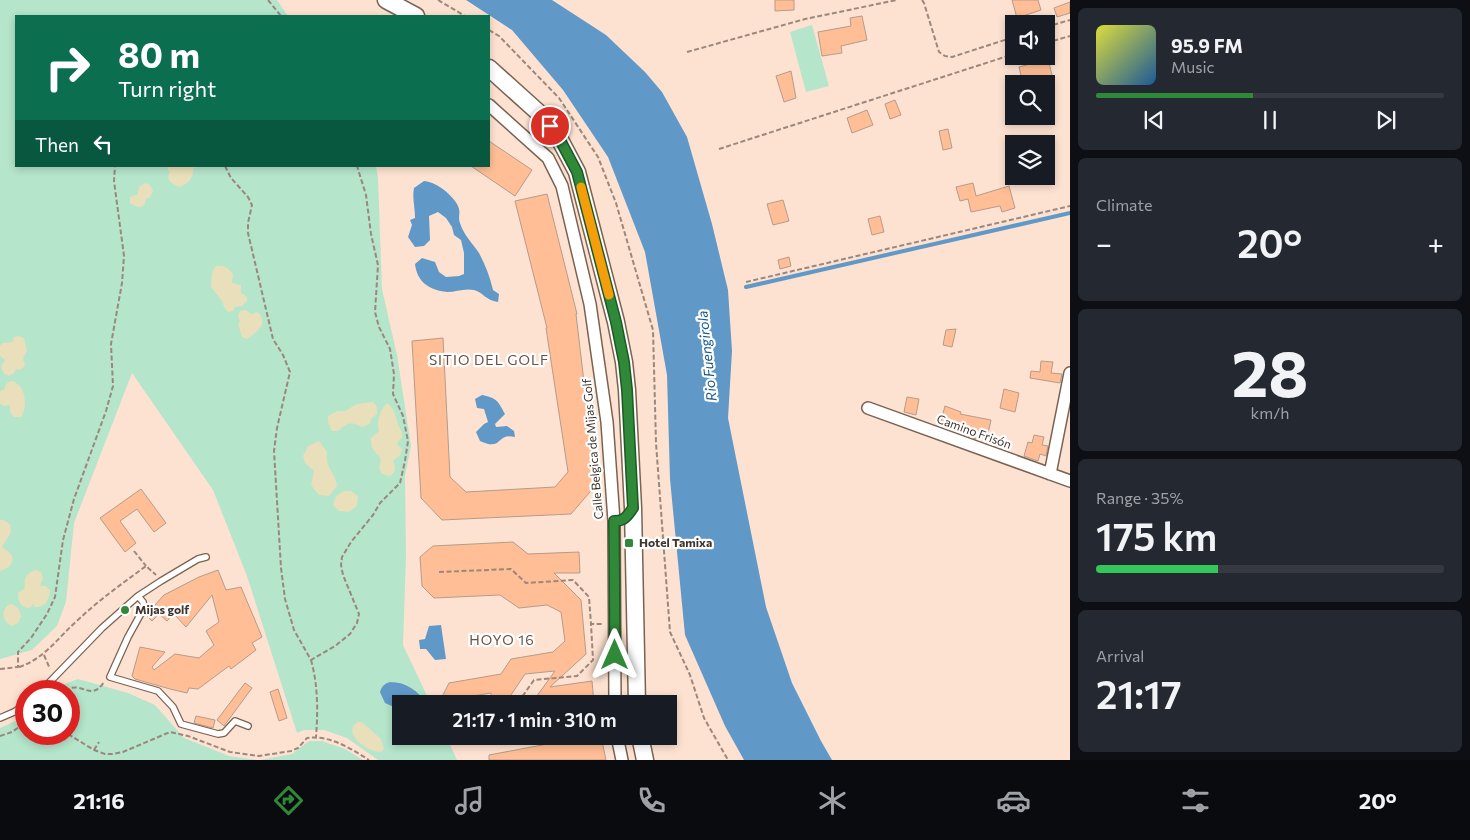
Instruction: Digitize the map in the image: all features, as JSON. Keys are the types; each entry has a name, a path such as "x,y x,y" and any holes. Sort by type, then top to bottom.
{"street":[{"path":"386,0 414,15"},
{"path":"490,69 539,113 560,140 577,172 616,322 624,362 633,508 638,695"},
{"name":"Calle Belgica de Mijas Golf","path":"490,106 548,158 562,186 590,304 607,422 617,521 615,695"},
{"path":"1050,474 1070,373"},
{"name":"Camino Frisón","path":"868,408 1070,481"},
{"path":"617,521 628,516 633,508"},
{"path":"617,521 628,525 633,534"},
{"path":"619,745 622,760"},
{"path":"642,745 645,760"}],"lane":[{"path":"53,678 102,628 138,596 161,580 198,559 206,557"},
{"path":"138,596 143,602 144,608 128,637 110,677 158,691 173,707 181,724 218,734 224,733 234,721 248,726"},
{"path":"0,718 15,711"}],"path":[{"path":"268,0 280,15"},
{"path":"438,0 464,15"},
{"path":"688,52 805,19 898,0"},
{"path":"922,0 939,52 945,56 952,57 1005,40"},
{"path":"1055,24 1070,20"},
{"path":"1055,40 1070,36"},
{"path":"720,150 1005,57"},
{"path":"18,667 18,652 31,638 54,597 59,559 74,499 106,411 113,386 111,344 122,283 124,256 114,167"},
{"path":"226,167 231,178 248,196 252,205 248,233 273,340 283,355 290,372 274,450 281,568 285,600 294,630 311,660 314,671 318,703 316,737"},
{"path":"311,660 335,646 350,634 357,623 359,614 343,575 342,557 380,503 400,483 406,461 408,442 403,416 394,394 394,374 390,349 378,327 375,312 378,265 371,234 366,195 358,167"},
{"path":"746,282 1070,206"},
{"path":"134,550 146,566 161,580"},
{"path":"0,669 28,664 44,654 79,619 146,566"},
{"path":"439,572 511,569 526,582 573,580 589,597 593,660 577,676 534,680 523,695"},
{"path":"591,624 615,623"},
{"path":"44,654 53,678"},
{"path":"80,688 96,691 104,681"},
{"path":"0,736 15,730"},
{"path":"80,741 104,754 112,754 123,752 170,732 188,736 230,752 259,756 291,751 298,748 307,738 321,737 347,747 369,760"},
{"path":"94,750 98,742"}],"green space":[{"path":"0,0 277,0 287,15 15,15 15,167 376,167 382,289 397,355 411,446 405,476 406,556 403,645 427,695 392,695 392,745 450,745 457,760 378,760 347,738 324,730 304,730 297,733 247,576 213,490 132,373 74,523 66,602 57,626 32,650 0,659"},
{"path":"812,25 829,86 806,92 790,32"},
{"path":"78,679 128,693 155,705 184,738 229,756 257,760 0,760 0,728 15,721 15,745 80,745 80,680 75,680"},
{"path":"309,741 322,741 345,749 363,760 260,760 292,754"}],"sand":[{"path":"167,167 197,167 193,168 193,175 190,180 179,187 169,179 170,172"},
{"path":"146,183 150,185 153,191 150,197 146,199 145,204 141,207 130,203 130,197 138,194 140,187"},
{"path":"216,266 230,270 233,274 232,283 241,285 241,293 247,297 247,301 242,306 235,307 233,311 228,312 211,287 212,273"},
{"path":"246,310 251,314 258,312 262,320 260,327 247,339 242,337 238,324 240,322 238,315 240,311"},
{"path":"14,337 24,338 27,351 23,358 25,366 20,370 16,369 9,376 1,368 5,360 0,356 0,346 2,343 12,342"},
{"path":"13,381 23,392 25,408 21,417 14,417 10,412 10,405 3,406 0,403 0,391 5,389 8,382"},
{"path":"373,402 377,407 377,414 371,419 370,424 362,427 349,424 338,431 332,431 328,422 328,416 337,411 345,411 357,404"},
{"path":"387,403 395,413 402,432 402,437 397,444 402,449 402,452 393,461 395,469 390,476 382,474 379,468 381,460 374,450 371,441 371,438 379,431 379,416"},
{"path":"319,441 327,452 327,462 337,486 329,496 319,495 311,485 314,471 305,463 303,456 308,446"},
{"path":"344,491 351,491 358,496 357,506 349,512 339,511 333,505 336,496"},
{"path":"0,520 10,524 11,532 2,547 13,558 9,567 0,571"},
{"path":"35,570 41,572 43,578 40,586 46,586 50,590 49,597 42,606 35,607 33,604 30,608 27,608 20,604 18,593 25,588 26,576"},
{"path":"10,604 18,608 21,617 18,623 12,626 4,619 5,609"},
{"path":"358,722 362,722 381,739 384,749 381,752 363,746 354,736 353,726"}],"water":[{"name":"Rio Fuengirola","path":"466,0 552,0 606,35 645,72 662,92 687,137 712,224 728,290 732,351 728,418 766,607 792,683 832,760 744,760 725,726 685,635 670,479 667,375 645,252 608,157 563,90 512,30"},
{"path":"424,181 433,183 441,188 452,197 457,205 461,227 481,257 493,290 499,294 498,302 490,300 474,290 467,289 447,292 435,289 425,284 418,276 415,264 422,258 435,262 439,272 446,277 464,274 464,253 461,240 454,235 452,227 446,218 438,212 429,216 430,240 424,246 415,247 408,237 412,225 410,220 415,218 414,188"},
{"path":"482,395 491,397 496,401 505,414 495,424 496,427 507,426 514,431 515,437 505,437 492,444 480,441 476,432 488,422 484,409 477,408 475,399"},
{"path":"441,625 446,659 435,660 426,649 420,649 419,640 425,639 429,626"},
{"path":"396,682 411,688 420,695 392,695 392,706 385,703 380,692 386,684"}],"building":[{"path":"775,0 794,0 794,10 775,11"},
{"path":"1012,0 1038,0 1041,10 1026,15 1016,15"},
{"path":"1070,2 1070,13 1057,17 1054,8"},
{"path":"862,16 867,40 841,46 842,53 822,56 818,32 851,26 850,18"},
{"path":"1026,65 1050,65 1052,75 1021,75 1019,67"},
{"path":"791,71 796,98 784,102 776,76"},
{"path":"895,100 901,115 890,119 885,104"},
{"path":"867,110 873,125 852,133 847,118"},
{"path":"948,129 952,148 943,150 939,131"},
{"path":"490,142 532,170 515,196 472,167 490,167"},
{"path":"973,183 976,196 1009,186 1015,208 1002,212 1000,206 971,212 968,199 960,201 956,187"},
{"path":"547,194 577,314 596,485 571,514 442,520 421,498 412,341 443,338 450,477 466,492 555,487 568,472 547,328 515,201"},
{"path":"783,200 789,221 773,225 767,204"},
{"path":"880,216 884,232 872,235 868,219"},
{"path":"789,257 791,266 780,269 778,260"},
{"path":"956,329 952,347 943,345 946,330"},
{"path":"1041,361 1053,362 1051,373 1062,374 1060,383 1030,378 1031,371 1040,372"},
{"path":"1004,389 1019,393 1015,412 1000,408"},
{"path":"907,397 919,399 916,415 904,412"},
{"path":"945,406 961,412 960,414 991,420 987,438 976,436 976,439 940,424"},
{"path":"1034,435 1044,437 1042,445 1048,446 1046,456 1040,454 1038,461 1024,456 1028,442 1032,443"},
{"path":"141,489 166,523 154,532 137,509 120,521 136,543 125,552 100,518"},
{"path":"513,542 528,554 579,552 580,573 554,573 581,600 586,654 550,687 592,681 593,695 538,695 555,671 525,674 511,695 491,695 491,693 443,695 449,683 501,674 511,659 553,652 565,641 561,612 547,605 519,608 500,595 434,598 422,586 420,557 433,546"},
{"path":"218,570 226,590 241,587 262,637 252,643 256,650 231,669 229,666 198,689 189,688 187,693 135,679 132,676 140,647 165,652 152,667 154,670 175,654 199,658 214,645 206,631 219,622 212,595 186,627 174,614 167,621 159,614 152,621 146,615 164,595 199,577"},
{"path":"245,683 252,688 224,726 217,720"},
{"path":"278,689 287,718 279,721 270,692"},
{"path":"196,716 215,720 213,728 194,723"},
{"path":"542,745 603,745 606,760 489,760 489,755"}],"waterway":[{"path":"746,287 1070,213"}],"slow traffic":[{"path":"581,187 609,295"}],"place":[{"name":"Hotel Tamixa","path":"629,543"},
{"name":"Mijas golf","path":"125,610"}],"district":[{"name":"SITIO DEL GOLF","path":"489,360"},
{"name":"HOYO 16","path":"502,640"}],"route":[{"path":"550,126 560,140 577,172 616,322 624,362 633,508 628,516 621,521 614,521 615,655"}]}
